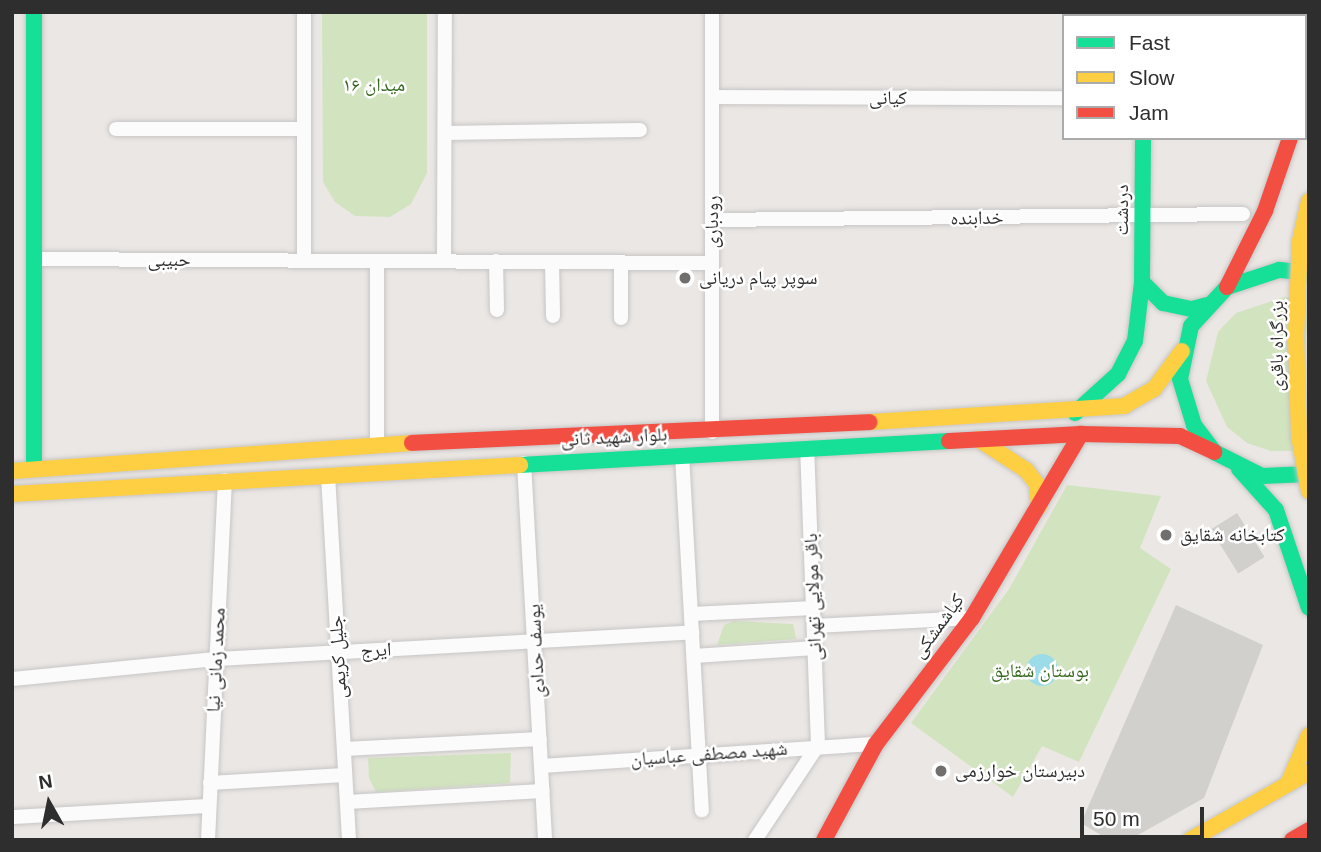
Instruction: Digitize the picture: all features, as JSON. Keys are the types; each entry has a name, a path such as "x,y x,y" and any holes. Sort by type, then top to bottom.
{"main road":[{"path":"34,12 34,469 37,492"},
{"name":"دردشت","path":"1075,413 1118,374 1135,341 1142,282 1143,140"},
{"path":"1227,287 1265,211 1289,140"},
{"name":"بزرگراه باقری","path":"1309,201 1300,241 1296,335 1299,436 1309,491"},
{"path":"1142,282 1163,303 1192,309 1207,304 1227,287 1279,270 1309,273"},
{"name":"بلوار شهید ثانی","path":"12,471 377,445 712,432 1075,413 1125,406 1154,389 1182,351 1207,304"},
{"path":"1182,351 1185,406 1214,452"},
{"name":"بلوار شهید ثانی","path":"12,494 524,463 1081,434 1180,436 1214,452 1237,467"},
{"name":"کیاشمشکی","path":"824,840 876,744 972,618 1081,434"},
{"path":"978,439 1026,470 1037,484 1039,507"},
{"path":"476,441 478,466"},
{"path":"1237,467 1262,476 1309,474"},
{"path":"1237,467 1276,510 1309,608"},
{"path":"1288,784 1309,735"},
{"path":"1190,840 1309,772"},
{"path":"1293,840 1309,831"}],"street":[{"path":"304,12 304,261 712,263"},
{"path":"444,261 445,12"},
{"name":"رودباری","path":"712,12 712,432"},
{"name":"کیانی","path":"712,97 1062,98"},
{"path":"116,130 304,128"},
{"path":"445,132 640,130"},
{"name":"خدابنده","path":"712,220 1243,214"},
{"name":"حبیبی","path":"34,259 304,261"},
{"path":"377,261 377,445"},
{"path":"496,261 498,310"},
{"path":"552,262 553,316"},
{"path":"621,262 621,318"},
{"name":"باقر مولایی تهرانی","path":"807,448 818,745"},
{"path":"682,455 702,810"},
{"name":"یوسف حدادی","path":"524,463 545,840"},
{"name":"جلیل کریمی","path":"328,475 349,840"},
{"name":"محمد زمانی نیا","path":"208,840 225,480"},
{"path":"691,614 814,608"},
{"path":"814,626 972,618"},
{"name":"ایرج","path":"12,679 216,659 692,632"},
{"path":"694,656 815,648"},
{"path":"344,749 540,739"},
{"name":"شهید مصطفی عباسیان","path":"542,766 818,745 876,744"},
{"path":"755,840 818,745"},
{"path":"210,783 345,775"},
{"path":"347,802 543,791"},
{"path":"12,817 209,806"}],"green space":[{"name":"میدان ۱۶","path":"322,12 427,12 427,173 411,204 390,217 355,216 335,202 323,182"},
{"path":"1284,297 1309,301 1297,451 1271,451 1247,443 1227,427 1206,381 1218,332 1236,313"},
{"name":"بوستان شقایق","path":"1067,485 1161,496 1140,548 1171,569 1079,762 1042,746 1013,797 911,723 1009,589"},
{"path":"734,621 793,624 796,639 717,645 724,625"},
{"path":"511,753 510,783 376,792 369,778 368,758"}],"water":[{"path":"1042,654 1053,659 1058,670 1053,681 1042,686 1031,681 1026,670 1031,659"}],"building":[{"path":"1237,513 1265,557 1238,574 1211,529"},
{"path":"1176,605 1263,645 1204,798 1129,840 1109,840 1081,823"}],"traffic: fast":[{"path":"34,12 34,469"},
{"path":"1307,90 1309,85"},
{"path":"1075,413 1118,374 1135,341 1142,282 1143,140"},
{"path":"1309,273 1279,270 1227,287 1191,326 1180,379 1194,425 1214,452 1262,476 1309,474"},
{"path":"1142,282 1163,303 1192,309 1207,305"},
{"path":"520,465 949,441"},
{"path":"1239,469 1276,510 1309,608"}],"traffic: slow":[{"path":"1309,201 1300,241 1296,335 1299,436 1309,491"},
{"path":"870,422 1124,406 1154,389 1182,351"},
{"path":"978,439 1026,470 1037,484 1039,507"},
{"path":"12,471 412,443"},
{"path":"12,494 520,465"},
{"path":"1288,784 1309,735"},
{"path":"1190,840 1309,772"}],"traffic: jam":[{"path":"1227,287 1265,211 1289,140"},
{"path":"412,443 870,422"},
{"path":"824,840 876,744 972,618 1081,434"},
{"path":"949,441 1081,434 1180,436 1214,452"},
{"path":"1292,840 1309,830"}],"place":[{"name":"سوپر پیام دریانی","path":"685,278"},
{"name":"کتابخانه شقایق","path":"1166,535"},
{"name":"دبیرستان خوارزمی","path":"941,771"}]}
